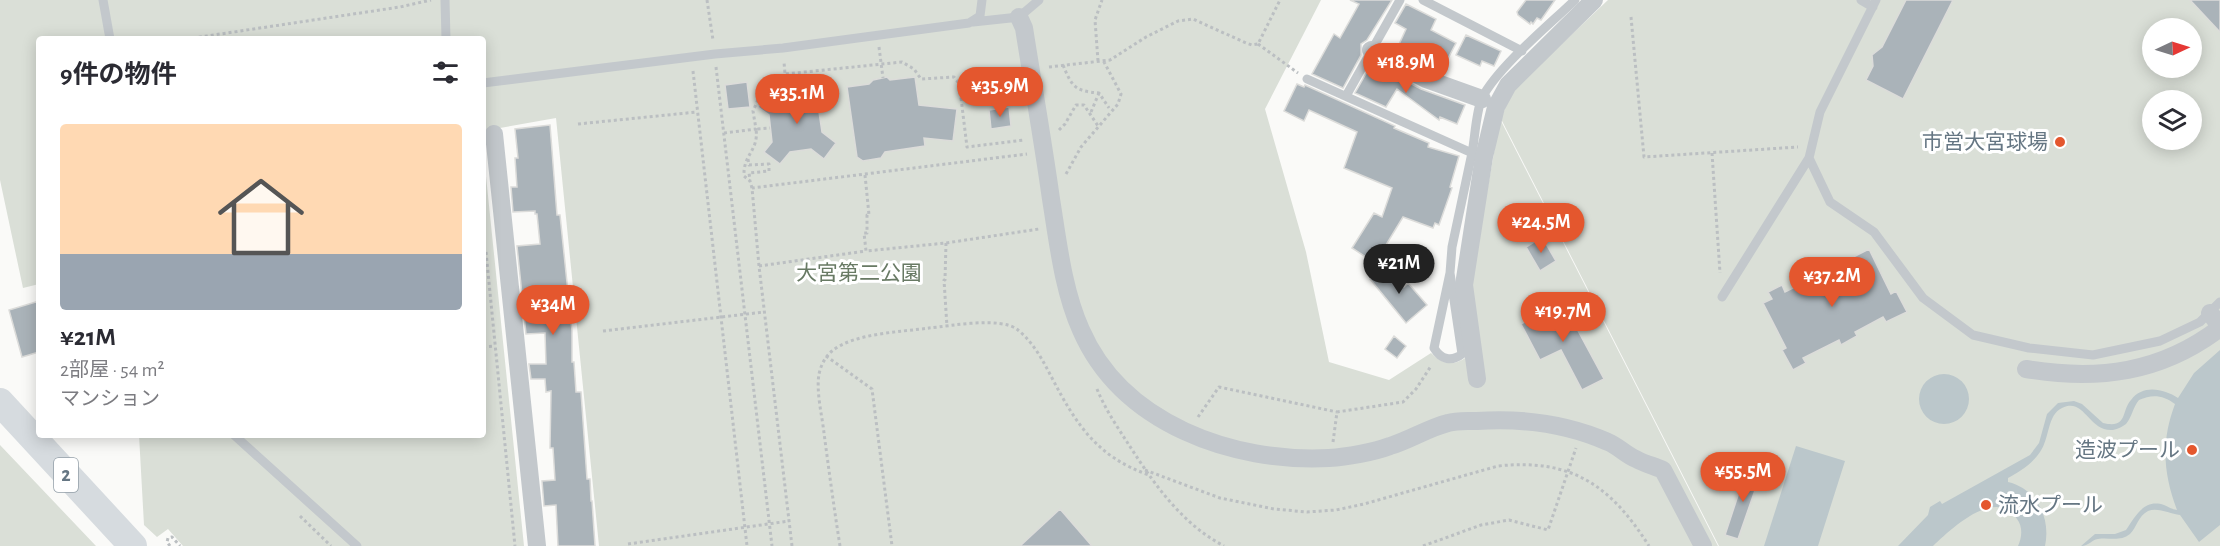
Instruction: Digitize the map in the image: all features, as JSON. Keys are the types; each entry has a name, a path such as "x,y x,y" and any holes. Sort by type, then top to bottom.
{"main road":[{"name":"2","path":"0,402 133,546"}],"street":[{"path":"1477,379 1464,285 1484,157 1496,107 1508,85 1594,0"},
{"path":"1019,17 1024,28 1031,70 1036,139 1051,197 1070,296 1081,330 1098,360 1118,384 1142,406 1165,422 1187,433 1224,446 1292,457 1330,458 1389,447 1449,422 1509,419 1567,427 1610,443 1635,459 1663,470 1703,546"},
{"path":"1371,51 1426,79 1482,99"},
{"path":"494,134 537,546"},
{"path":"2026,369 2086,376 2144,367 2200,343 2217,317"}],"lane":[{"path":"103,0 109,36"},
{"path":"444,0 447,36"},
{"path":"969,22 980,16 982,0"},
{"path":"486,83 715,54 783,48 1019,17 1039,0"},
{"path":"1346,96 1400,0"},
{"path":"1423,0 1522,51"},
{"path":"1450,273 1462,354 1447,359 1437,353 1434,348 1482,99 1522,51 1575,0"},
{"path":"1722,297 1809,158 1820,112 1874,3 1860,0"},
{"path":"1307,80 1472,153"},
{"path":"1809,158 1830,202 1874,232 1923,297 1973,335 2029,348 2093,355 2160,341 2200,322 2217,317"},
{"path":"237,438 357,546"}],"path":[{"path":"207,36 400,7 431,0"},
{"path":"707,0 772,546"},
{"path":"1098,61 1095,20 1102,0"},
{"path":"1258,44 1280,0"},
{"path":"1631,17 1644,157 1812,146"},
{"path":"1031,70 1110,60 1146,37 1178,21 1193,20 1246,43 1258,44 1307,80"},
{"path":"878,34 883,78"},
{"path":"783,48 788,91"},
{"path":"692,57 747,546"},
{"path":"1051,197 1081,147 1118,104 1121,94 1103,60"},
{"path":"750,181 744,176 744,165 758,141 753,111 760,95 785,74 902,62 914,69 921,79 954,77 958,82 967,147 1036,139"},
{"path":"1063,65 1071,85 1084,92 1099,93"},
{"path":"961,98 1019,90 1020,98"},
{"path":"1091,112 1099,93"},
{"path":"1099,93 1109,108"},
{"path":"752,188 865,175 1053,137 1065,124 1076,105 1084,105 1091,112 1098,126"},
{"path":"578,124 697,112"},
{"path":"724,133 770,128"},
{"path":"1712,153 1722,297"},
{"path":"748,157 748,165 769,164 770,171 749,173 792,546"},
{"path":"865,175 869,215 867,215 867,233 864,233 866,251"},
{"path":"759,266 1056,227"},
{"path":"946,243 947,263 945,263 944,280 948,327"},
{"path":"486,253 515,546"},
{"path":"603,331 764,312"},
{"path":"840,546 820,401 819,375 826,356 845,342 858,338 999,322 1016,328 1030,341 1069,412 1086,435 1105,452 1133,470 1149,475"},
{"path":"486,347 495,346"},
{"path":"1187,433 1219,387 1337,412 1403,402 1429,371 1437,353"},
{"path":"826,356 872,389 892,546"},
{"path":"1098,360 1093,366 1094,380 1101,398 1145,470 1182,515 1224,546"},
{"path":"1330,458 1337,412"},
{"path":"1423,546 1481,525 1509,520 1548,530 1582,432"},
{"path":"1145,470 1220,498 1274,509 1307,512 1336,510 1364,504 1498,466 1521,464 1568,472 1595,484 1620,506 1649,546"},
{"path":"294,509 331,546"},
{"path":"628,544 789,521"},
{"path":"170,546 167,542 168,537 172,537 180,546"}],"green space":[{"name":"大宮第二公園","path":"0,0 1321,0 1265,109 1306,252 1329,362 1389,380 1431,353 1449,363 1464,359 1469,355 1471,282 1500,119 1718,546 599,546 556,118 486,130 486,36 36,36 36,285 23,288 0,180"},
{"path":"1608,0 2220,0 2220,546 1719,546 1501,119 1511,92"},
{"path":"486,176 524,546 183,546 168,529 157,537 144,525 139,438 486,438"},
{"path":"0,445 96,546 0,546"}],"shaded area":[{"path":"2220,350 2220,525 2199,542 2180,515 2156,510 2145,513 2130,534 2126,536 2118,539 2098,539 2081,546 2095,534 2115,534 2126,530 2141,510 2151,504 2164,505 2177,510 2169,483 2166,457 2167,431 2175,404 2162,397 2153,396 2139,400 2126,424 2113,430 2098,426 2076,407 2062,408 2057,411 2051,421 2043,446 2037,456 2008,478 2008,482 2027,491 2040,506 2046,525 2045,546 2018,546 2021,532 2019,522 2008,510 1998,507 1986,509 1962,521 1933,546 1898,546 1928,515 1930,507 1940,501 1942,504 2030,455 2039,443 2047,414 2058,403 2074,401 2082,404 2103,423 2117,423 2123,418 2131,400 2141,392 2160,390 2178,398 2194,373"},
{"path":"1939,374 1949,374 1962,381 1969,394 1969,404 1962,417 1949,424 1939,424 1930,420 1923,413 1919,404 1919,394 1923,385 1930,378"},
{"path":"1796,446 1845,461 1818,546 1764,546"}],"building":[{"path":"1350,0 1392,0 1367,40 1361,44 1361,55 1343,88 1312,74 1334,34 1340,38 1359,4"},
{"path":"1526,0 1555,0 1541,20 1537,18 1533,24 1531,22 1530,24 1517,12"},
{"path":"1906,0 1953,0 1903,99 1866,80 1873,66 1872,55 1882,47"},
{"path":"2190,0 2220,0 2220,32"},
{"path":"1406,4 1436,19 1431,30 1456,43 1441,72 1396,51 1406,29 1395,23"},
{"path":"1466,35 1501,51 1494,66 1482,61 1480,66 1456,55"},
{"path":"1372,63 1421,89 1465,105 1457,124 1440,117 1439,120 1397,89 1386,107 1355,93"},
{"path":"887,77 890,80 915,77 919,105 957,109 953,141 924,138 925,146 885,152 881,158 863,161 857,157 847,87 869,84 873,80"},
{"path":"747,82 750,107 728,109 725,85"},
{"path":"1297,84 1304,87 1305,85 1395,126 1394,128 1429,143 1428,147 1459,156 1450,187 1452,188 1439,225 1435,223 1433,228 1403,217 1375,263 1352,248 1374,213 1382,217 1392,188 1344,168 1357,132 1309,110 1304,121 1284,111"},
{"path":"814,86 830,98 819,112 822,132 836,143 824,159 811,149 790,152 780,164 764,152 772,142 769,115 758,107 770,92 781,100 806,97"},
{"path":"1009,107 1011,126 991,129 989,110"},
{"path":"550,125 557,215 560,215 572,331 572,362 574,362 576,392 581,392 587,479 590,479 595,546 558,546 556,505 544,506 542,481 555,480 553,448 550,448 551,391 546,392 545,379 531,379 529,364 546,364 545,333 526,334 517,246 540,244 537,214 535,211 513,212 511,187 517,187 515,158 518,158 515,129"},
{"path":"1542,237 1556,261 1540,271 1526,247"},
{"path":"1869,249 1891,294 1896,291 1907,312 1886,322 1883,317 1855,332 1857,336 1841,345 1839,340 1803,358 1806,363 1793,370 1782,350 1786,348 1763,303 1772,299 1768,292 1782,285 1785,292 1801,284 1806,294 1835,279 1830,269"},
{"path":"1385,266 1404,287 1408,283 1427,305 1406,323 1370,279"},
{"path":"1562,301 1604,379 1582,390 1561,350 1540,360 1521,324"},
{"path":"36,302 36,353 22,357 9,310"},
{"path":"1394,336 1406,346 1397,358 1385,349"},
{"path":"1747,468 1761,473 1738,539 1725,535"},
{"path":"1060,509 1092,546 1020,546"}],"place":[{"name":"市営大宮球場","path":"2060,142"},
{"name":"造波プール","path":"2192,450"},
{"name":"流水プール","path":"1986,505"}]}
